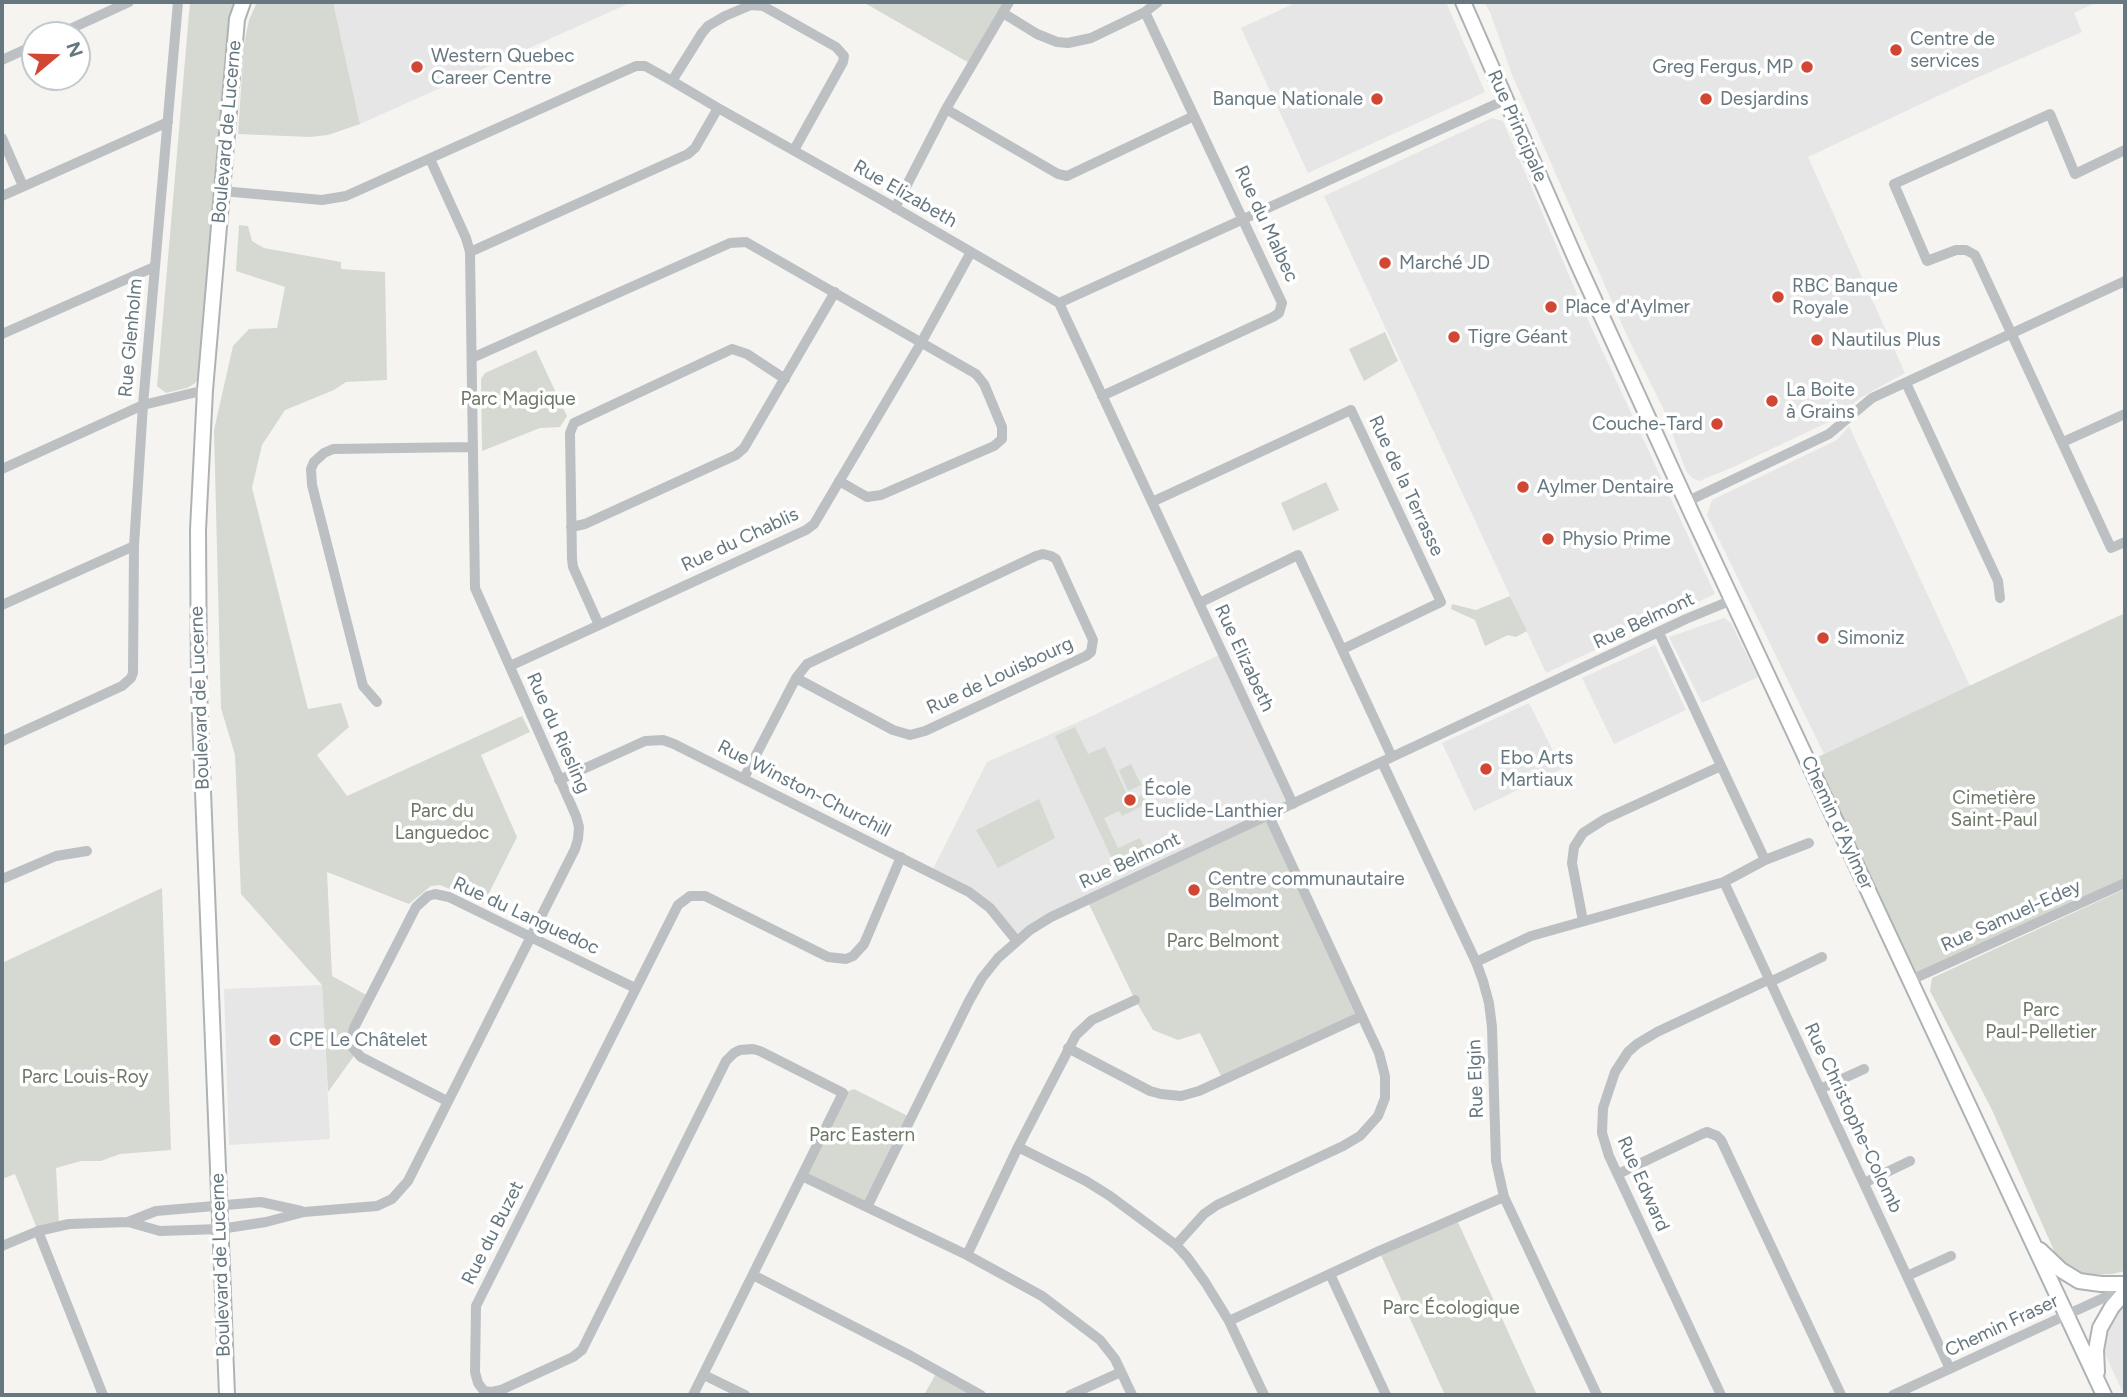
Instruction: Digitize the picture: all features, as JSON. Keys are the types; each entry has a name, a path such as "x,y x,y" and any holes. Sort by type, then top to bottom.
{"main road":[{"name":"Boulevard de Lucerne","path":"227,1395 199,663 198,505 222,191 237,19 241,2"},
{"name":"Rue Principale","path":"1463,2 1572,250"},
{"name":"Chemin d'Aylmer","path":"1572,250 1686,502 2102,1390"},
{"path":"2031,1240 2049,1260 2070,1277 2088,1283 2125,1288 2100,1328 2097,1338 2096,1362 2102,1390"}],"street":[{"path":"88,21 129,2"},
{"name":"Rue Glenholm","path":"2,741 122,686 131,678 134,546 143,405 178,2"},
{"path":"895,208 946,109 1009,2"},
{"path":"1003,12 1037,34 1057,42 1068,43 1091,38 1145,12 1158,2"},
{"path":"672,81 708,26 751,5 764,6 836,47 844,56 794,150"},
{"name":"Rue du Malbec","path":"1102,396 1279,313 1282,309 1281,297 1145,12"},
{"path":"2,60 21,51"},
{"name":"Rue Elizabeth","path":"222,191 334,199 359,191 636,66 645,66 794,150 1059,303 1293,804"},
{"path":"1059,303 1506,100"},
{"path":"470,252 688,154 695,148 718,108"},
{"path":"946,109 1058,174 1067,176 1194,116"},
{"path":"2125,150 2075,174 2050,114 1894,184 1927,261 1956,250 1966,250 1975,255 2111,548 2125,542"},
{"path":"2,196 168,122"},
{"path":"2,138 23,186"},
{"name":"Rue du Riesling","path":"128,1222 160,1231 220,1229 266,1222 304,1212 368,1208 393,1199 408,1181 578,839 576,816 474,588 470,252 430,159"},
{"path":"472,358 738,241 751,244 976,373 1003,427 1002,439 994,446 874,498 839,481"},
{"name":"Rue du Chablis","path":"510,666 814,524 921,343 971,252"},
{"path":"2,334 155,267"},
{"path":"1686,502 1829,434 1872,398 2125,282"},
{"path":"571,527 585,524 736,455 751,439 835,292"},
{"path":"599,625 573,567 571,426 578,419 732,349 747,354 785,379"},
{"path":"1906,383 1998,581 2000,598"},
{"path":"2,469 143,405 205,390"},
{"name":"Rue de la Terrasse","path":"1152,502 1351,410 1441,602 1343,649"},
{"path":"2063,442 2125,414"},
{"path":"377,702 363,686 312,485 311,469 318,457 333,449 471,447"},
{"path":"2,606 134,546"},
{"name":"Rue de Louisbourg","path":"744,778 796,678 807,664 1043,554 1056,559 1093,640 1091,652 1086,656 925,731 910,735 893,730 796,678"},
{"name":"Rue Elgin","path":"1199,603 1298,555 1343,649 1387,760 1476,962 1489,1003 1496,1161 1504,1197 1597,1395"},
{"name":"Rue Belmont","path":"867,1207 969,1000 990,967 1016,940 1051,918 1732,600"},
{"path":"1659,633 1765,860"},
{"name":"Rue Winston-Churchill","path":"559,780 645,741 653,739 674,744 981,899 1016,940"},
{"path":"1583,921 1572,863 1574,847 1583,833 1605,819 1721,766"},
{"path":"1176,1245 1203,1214 1217,1205 1352,1142 1373,1123 1385,1098 1385,1076 1380,1053 1269,816"},
{"path":"1476,962 1531,936 1724,882 1765,860 1809,843"},
{"path":"2,878 55,856 87,851"},
{"name":"Rue du Buzet","path":"802,1176 843,1093 760,1051 746,1049 734,1053 726,1061 582,1350 573,1357 501,1390 484,1391 478,1383 475,1372 476,1306 678,905 696,895 712,898 828,957 846,959 853,956 864,944 901,857"},
{"name":"Rue Christophe-Colomb","path":"1724,882 1950,1369"},
{"name":"Rue Samuel-Edey","path":"1911,980 2125,883"},
{"name":"Rue du Languedoc","path":"447,1101 361,1057 353,1048 352,1034 365,1007 416,907 428,896 435,894 449,897 635,988"},
{"name":"Rue Edward","path":"1721,1395 1605,1144 1602,1121 1610,1084 1628,1052 1647,1037 1822,957"},
{"path":"967,1255 1068,1048 1086,1024 1135,1000"},
{"path":"1068,1048 1150,1091 1181,1096 1199,1091 1362,1016"},
{"path":"1820,1089 1864,1069"},
{"path":"1618,1174 1707,1132 1717,1136 1841,1395"},
{"path":"1018,1147 1086,1181 1176,1245 1194,1265 1229,1321 1264,1395"},
{"path":"1864,1183 1910,1161"},
{"path":"693,1395 802,1176 967,1255 1042,1296 1091,1332 1108,1349 1132,1395"},
{"path":"1229,1321 1504,1197"},
{"name":"Rue du Riesling","path":"128,1222 156,1211 261,1202 304,1212"},
{"path":"2,1246 38,1231 69,1224 128,1222"},
{"path":"38,1231 103,1395"},
{"path":"1907,1276 1951,1256"},
{"path":"1330,1274 1386,1395"},
{"path":"753,1275 981,1395"},
{"name":"Chemin Fraser","path":"1893,1395 2125,1288"},
{"path":"1070,1395 1121,1372"},
{"path":"704,1375 744,1395"}],"shaded area":[{"name":"Western Quebec Career Centre","path":"333,2 632,2 360,124"},
{"path":"1297,2 1446,2 1485,92 1308,173 1241,28"},
{"path":"1484,2 2097,2 2074,13 2082,32 1808,157 1905,373 1860,398 1837,418 1699,481 1686,471 1663,408 1629,340 1513,77"},
{"path":"1492,118 1503,121 1589,322 1715,594 1546,673 1324,196"},
{"path":"1849,426 1970,686 1824,754 1707,515 1712,500 1837,440"},
{"path":"1724,618 1731,623 1758,677 1702,703 1669,637"},
{"path":"1655,645 1686,710 1614,744 1582,678"},
{"name":"École Euclide-Lanthier","path":"1223,653 1293,804 1016,940 990,908 932,871 987,762 1094,715"},
{"path":"1529,703 1562,769 1474,811 1442,743"},
{"name":"CPE Le Châtelet","path":"322,985 330,1139 229,1145 224,989"},
{"path":"2125,1301 2124,1395 2103,1346 2109,1322"}],"green space":[{"path":"190,2 238,2 201,376 187,388 166,393 157,386"},
{"path":"257,2 333,2 360,124 328,135 310,137 238,134 244,44 249,20"},
{"path":"863,2 1009,2 971,64"},
{"name":"Parc du Languedoc","path":"239,225 248,226 252,241 264,248 341,262 341,269 385,272 387,380 346,382 334,390 285,410 262,445 252,488 308,709 341,703 349,727 317,755 347,796 522,716 530,732 481,755 517,837 484,903 440,885 431,886 409,904 327,872 332,976 370,997 354,1028 356,1053 328,1092 322,985 241,894 235,755 221,708 214,430 233,346 249,329 277,328 285,287 236,271"},
{"path":"1385,332 1398,361 1364,381 1349,349"},
{"name":"Parc Magique","path":"536,350 567,416 560,427 540,428 482,451 481,379 485,373"},
{"path":"1326,482 1339,510 1293,531 1281,503"},
{"path":"1510,596 1527,631 1516,637 1508,635 1485,646 1475,620 1451,609 1452,604 1476,610"},
{"name":"Cimetière Saint-Paul","path":"2125,613 2125,883 1911,980 1807,762"},
{"path":"1075,727 1088,754 1105,747 1130,801 1144,794 1148,803 1122,816 1119,811 1104,818 1118,848 1140,838 1149,857 1118,872 1055,736"},
{"path":"1131,764 1141,785 1128,791 1119,770"},
{"path":"1039,799 1055,838 998,868 976,830"},
{"name":"Parc Belmont","path":"1269,816 1362,1016 1223,1080 1200,1033 1178,1040 1153,1030 1135,1000 1087,900"},
{"name":"Parc Louis-Roy","path":"162,888 171,1150 120,1154 101,1161 81,1161 56,1168 59,1225 38,1231 15,1174 2,1179 2,963"},
{"name":"Parc Paul-Pelletier","path":"2125,889 2125,1271 2087,1275 2070,1267 2055,1253 1992,1110 1930,991 1932,978"},
{"name":"Parc Eastern","path":"854,1089 912,1118 867,1207 802,1176 843,1093"},
{"name":"Parc Écologique","path":"1456,1218 1537,1395 1445,1395 1379,1251"},
{"path":"937,1372 981,1395 924,1395"}],"place":[{"name":"Centre de services","path":"1896,50"},
{"name":"Western Quebec Career Centre","path":"417,67"},
{"name":"Greg Fergus, MP","path":"1807,67"},
{"name":"Banque Nationale","path":"1377,99"},
{"name":"Desjardins","path":"1706,99"},
{"name":"Marché JD","path":"1385,263"},
{"name":"RBC Banque Royale","path":"1778,297"},
{"name":"Place d'Aylmer","path":"1551,307"},
{"name":"Tigre Géant","path":"1454,337"},
{"name":"Nautilus Plus","path":"1817,340"},
{"name":"La Boite à Grains","path":"1772,401"},
{"name":"Couche-Tard","path":"1717,424"},
{"name":"Aylmer Dentaire","path":"1523,487"},
{"name":"Physio Prime","path":"1548,539"},
{"name":"Simoniz","path":"1823,638"},
{"name":"Ebo Arts Martiaux","path":"1486,769"},
{"name":"École Euclide-Lanthier","path":"1130,800"},
{"name":"Centre communautaire Belmont","path":"1194,890"},
{"name":"CPE Le Châtelet","path":"275,1040"}]}
